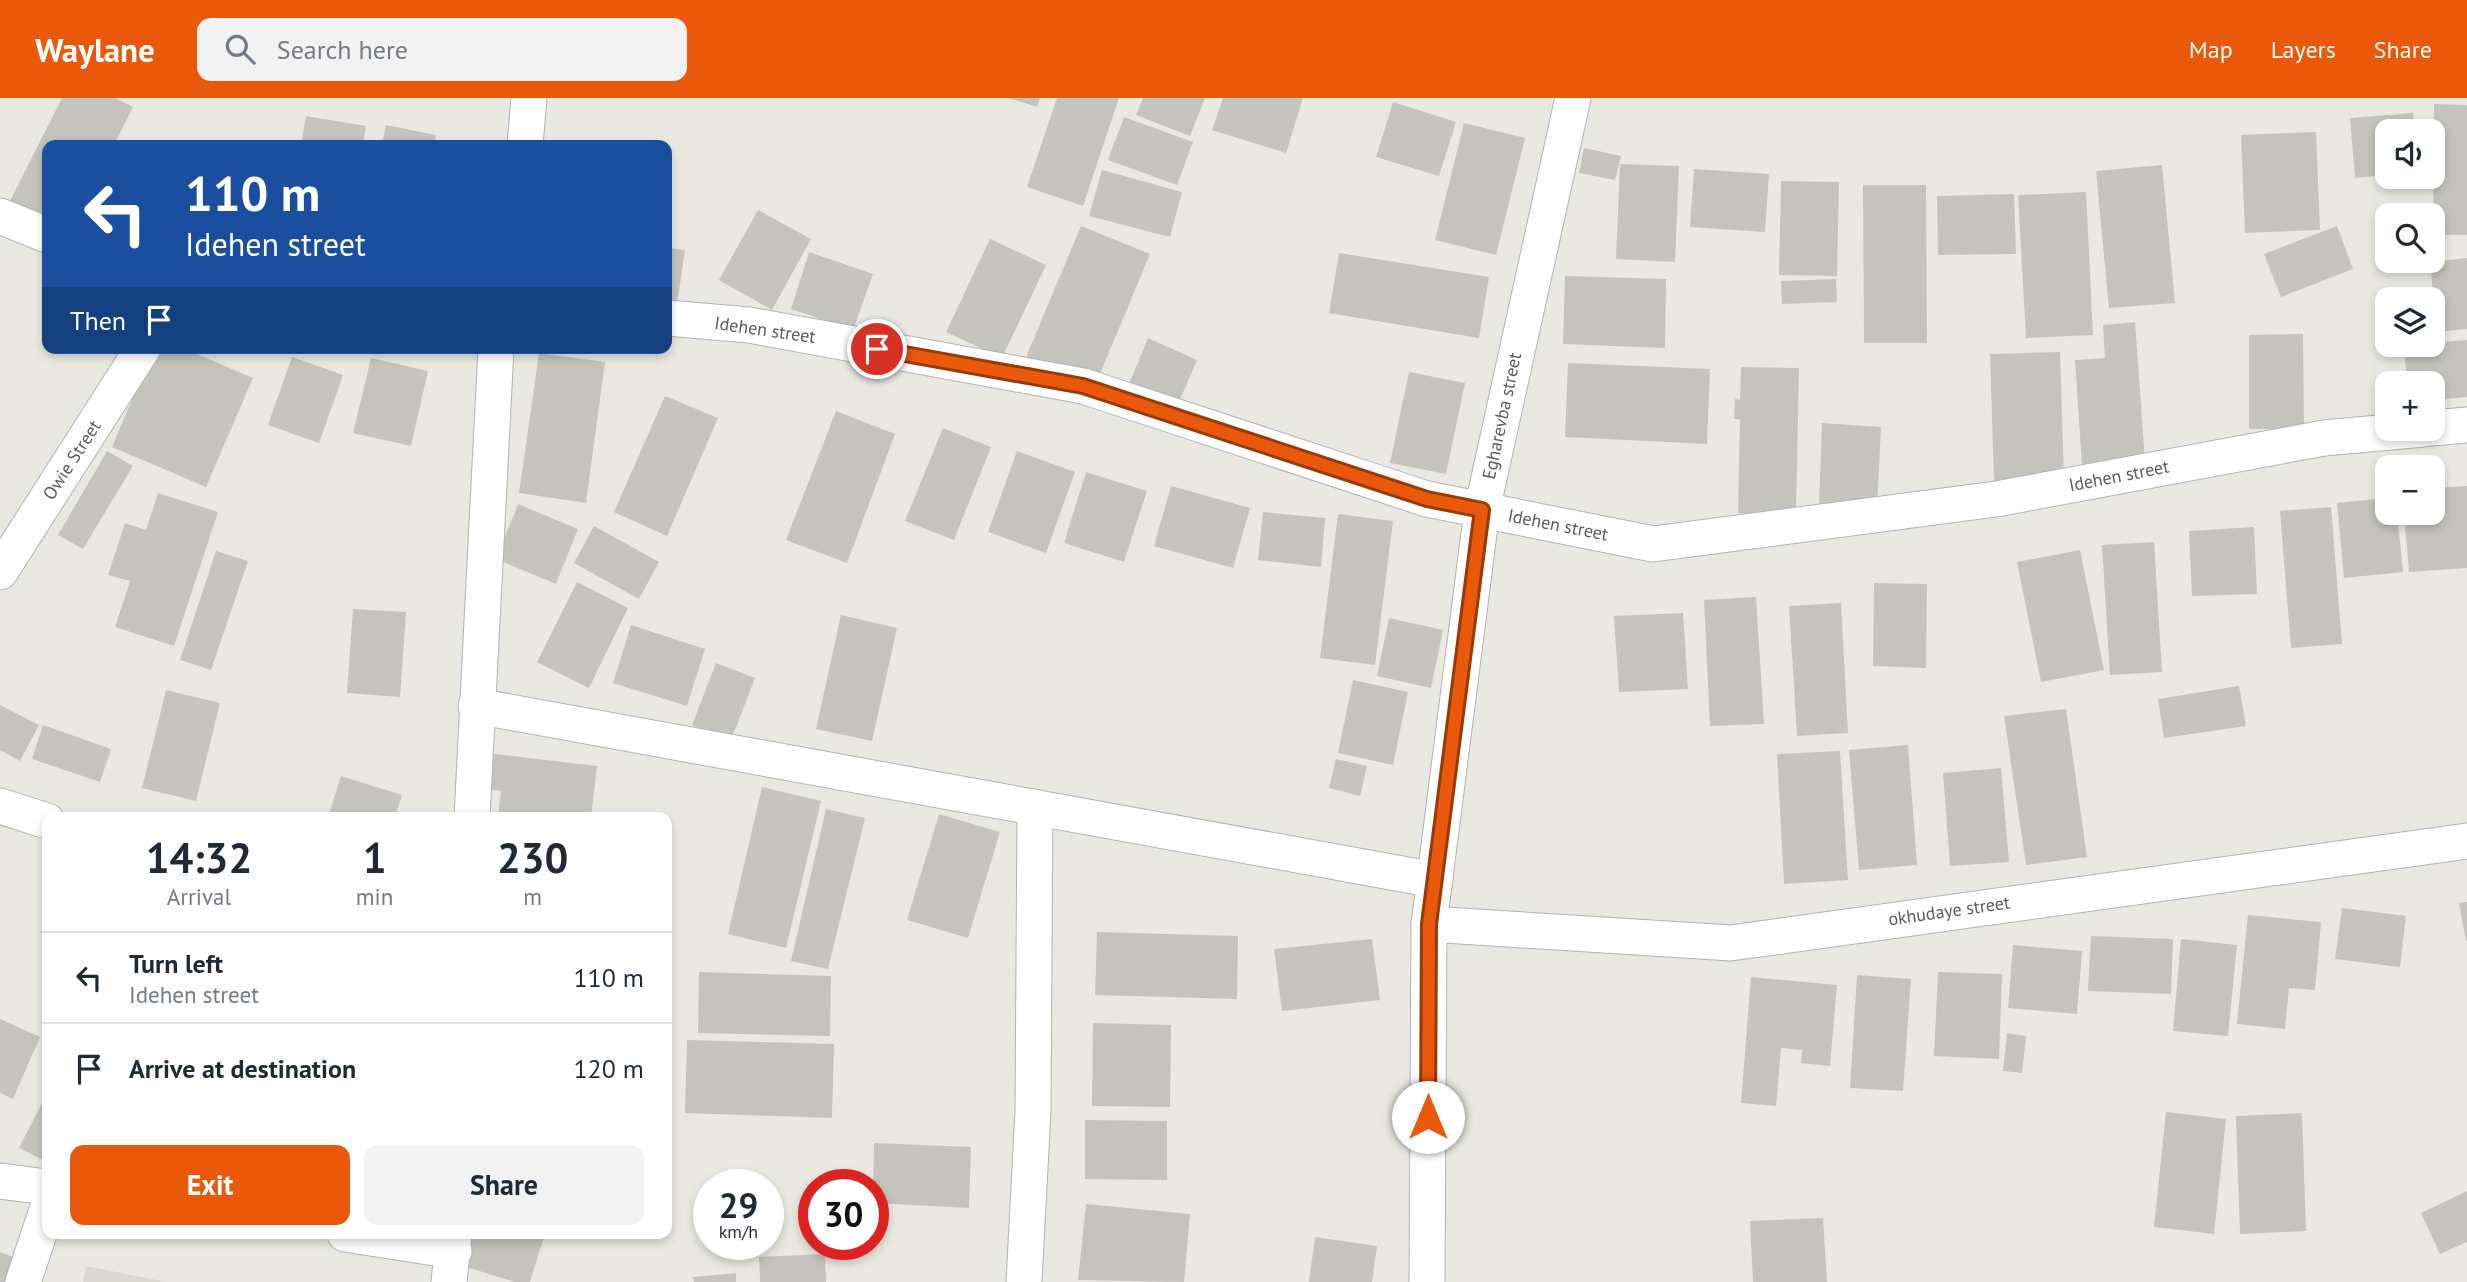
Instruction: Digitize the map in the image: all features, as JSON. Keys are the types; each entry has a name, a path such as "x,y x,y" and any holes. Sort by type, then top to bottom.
{"street":[{"path":"525,140 529,98"},
{"name":"Egharevba street","path":"1427,1282 1429,924 1434,880 1482,510 1573,98"},
{"path":"0,216 42,233"},
{"name":"Idehen street","path":"672,318 749,325 1083,386 1427,499 1653,544 1996,499 2324,438 2375,433"},
{"name":"Owie Street","path":"0,572 139,354"},
{"path":"472,812 496,354"},
{"path":"2445,427 2467,425"},
{"path":"476,706 1434,880"},
{"path":"0,806 42,819"},
{"path":"1024,1282 1032,1111 1035,807"},
{"name":"okhudaye street","path":"1429,924 1731,943 2467,841"},
{"path":"0,1181 42,1186"},
{"path":"23,1282 42,1225"},
{"path":"369,1239 452,1256"}],"shaded area":[{"path":"86,1266 167,1282 83,1282"}],"building":[{"path":"62,98 115,98 133,107 116,140 42,140 42,222 8,205"},
{"path":"1009,98 1040,98 1037,107"},
{"path":"1057,98 1119,98 1083,206 1027,187"},
{"path":"1143,98 1205,98 1190,136 1136,115"},
{"path":"1223,98 1303,98 1286,153 1212,130"},
{"path":"1393,102 1456,122 1439,176 1376,157"},
{"path":"2434,104 2467,105 2467,235 2445,235 2445,203 2433,203 2433,189 2445,189 2445,119 2434,119"},
{"path":"2413,113 2414,119 2375,119 2375,176 2355,178 2350,118"},
{"path":"306,116 366,126 364,140 302,140"},
{"path":"1124,117 1193,142 1177,185 1108,160"},
{"path":"1464,123 1525,138 1496,255 1435,240"},
{"path":"386,125 436,135 435,140 383,140"},
{"path":"2316,132 2320,230 2245,233 2241,135"},
{"path":"1584,148 1621,156 1615,180 1579,173"},
{"path":"1620,164 1679,166 1675,262 1616,259"},
{"path":"2162,165 2175,303 2109,308 2096,171"},
{"path":"1694,169 1769,174 1765,232 1690,227"},
{"path":"1102,170 1182,192 1170,237 1089,216"},
{"path":"1781,181 1839,182 1837,276 1779,275"},
{"path":"1863,185 1926,185 1927,343 1864,343"},
{"path":"2086,192 2093,335 2026,338 2018,195"},
{"path":"2014,194 2016,254 1938,255 1937,196"},
{"path":"758,210 811,239 772,310 719,280"},
{"path":"1081,226 1150,254 1095,386 1026,357"},
{"path":"2337,226 2353,269 2281,297 2264,254"},
{"path":"990,239 1046,265 1002,358 946,332"},
{"path":"672,249 685,250 677,304 672,303"},
{"path":"809,252 873,274 853,330 791,309"},
{"path":"1339,253 1489,277 1479,338 1329,313"},
{"path":"2467,258 2467,329 2445,331 2445,287 2432,287 2431,273 2445,273 2445,260"},
{"path":"1565,276 1666,279 1665,348 1563,344"},
{"path":"1836,279 1837,302 1782,304 1781,281"},
{"path":"2135,322 2145,461 2082,465 2075,360 2105,358 2103,325"},
{"path":"2303,334 2304,429 2249,429 2249,335"},
{"path":"1148,338 1197,360 1172,418 1123,398"},
{"path":"2467,340 2467,397 2445,399 2445,371 2406,371 2405,357 2445,357 2445,342"},
{"path":"2060,352 2064,479 1994,481 1990,354"},
{"path":"151,354 197,354 253,378 206,487 112,447"},
{"path":"539,354 605,362 586,503 519,493"},
{"path":"292,357 343,375 319,443 268,425"},
{"path":"371,358 428,371 411,446 353,433"},
{"path":"1568,363 1710,369 1707,444 1565,437"},
{"path":"1741,367 1799,368 1796,514 1738,513 1740,419 1734,419 1735,399 1740,400"},
{"path":"1409,372 1465,383 1446,474 1390,463"},
{"path":"665,396 718,418 667,536 614,512"},
{"path":"836,411 895,434 847,563 786,540"},
{"path":"1822,423 1881,427 1877,509 1819,506"},
{"path":"943,428 991,447 954,540 905,521"},
{"path":"107,451 133,466 83,549 58,535"},
{"path":"1017,451 1075,472 1046,553 988,532"},
{"path":"1086,472 1147,491 1124,562 1064,543"},
{"path":"1171,486 1250,508 1233,568 1154,546"},
{"path":"2467,486 2467,568 2409,572 2405,525 2445,525 2445,487"},
{"path":"158,493 218,512 174,646 115,627 130,581 108,575 125,523 146,530"},
{"path":"2375,499 2375,525 2398,525 2403,572 2344,578 2337,503"},
{"path":"518,504 578,529 556,584 496,559"},
{"path":"2331,507 2342,644 2291,648 2280,511"},
{"path":"1263,512 1325,518 1321,567 1258,560"},
{"path":"1338,514 1393,521 1375,665 1320,658"},
{"path":"594,526 659,562 639,599 574,563"},
{"path":"2254,527 2257,594 2192,596 2189,531"},
{"path":"2154,542 2162,672 2110,675 2102,545"},
{"path":"2080,550 2104,670 2041,682 2017,562"},
{"path":"216,551 248,561 211,670 180,660"},
{"path":"577,582 628,608 589,688 537,662"},
{"path":"1874,583 1927,584 1926,668 1873,666"},
{"path":"1756,597 1764,724 1710,726 1704,600"},
{"path":"1841,603 1848,733 1797,736 1789,606"},
{"path":"353,609 406,612 400,697 347,693"},
{"path":"1683,613 1688,689 1619,692 1614,616"},
{"path":"841,615 897,628 872,741 816,729"},
{"path":"1389,618 1443,630 1431,688 1377,676"},
{"path":"631,625 705,649 687,706 613,683"},
{"path":"716,663 755,678 731,740 692,725"},
{"path":"1353,680 1408,692 1393,765 1338,753"},
{"path":"2239,686 2246,726 2164,738 2158,699"},
{"path":"166,690 220,703 196,801 142,788"},
{"path":"0,705 39,725 20,761 0,750"},
{"path":"2066,709 2087,857 2026,865 2004,716"},
{"path":"43,725 111,749 100,782 32,759"},
{"path":"1908,745 1917,865 1859,870 1849,750"},
{"path":"1840,751 1848,880 1784,884 1777,754"},
{"path":"486,753 597,766 592,812 499,812 501,791 482,789"},
{"path":"1336,759 1367,766 1360,796 1329,788"},
{"path":"2001,768 2009,862 1950,866 1943,773"},
{"path":"341,776 402,795 397,812 330,812"},
{"path":"762,787 821,801 786,948 728,934"},
{"path":"826,809 865,818 828,969 791,961"},
{"path":"939,814 1000,832 968,938 907,920"},
{"path":"2467,902 2467,941 2466,941 2459,903"},
{"path":"2342,908 2406,916 2400,967 2335,959"},
{"path":"2248,915 2321,922 2315,990 2289,988 2285,1029 2237,1024"},
{"path":"1097,932 1238,936 1237,999 1095,995"},
{"path":"2091,936 2173,939 2171,994 2088,991"},
{"path":"1372,939 1380,1000 1282,1011 1274,949"},
{"path":"2181,939 2237,945 2228,1036 2173,1031"},
{"path":"2013,945 2082,951 2077,1014 2008,1008"},
{"path":"699,972 831,976 830,1036 698,1033"},
{"path":"1938,972 2002,974 1999,1059 1934,1056"},
{"path":"1857,975 1911,979 1903,1091 1850,1088"},
{"path":"1751,977 1837,985 1830,1066 1801,1063 1802,1050 1781,1048 1776,1106 1741,1103"},
{"path":"0,1019 40,1037 13,1099 0,1093"},
{"path":"1093,1023 1171,1025 1170,1107 1092,1106"},
{"path":"2007,1033 2026,1036 2022,1073 2003,1071"},
{"path":"687,1040 834,1044 832,1118 685,1113"},
{"path":"42,1103 42,1160 19,1148"},
{"path":"2166,1112 2226,1119 2214,1234 2154,1227"},
{"path":"2302,1113 2306,1231 2240,1234 2236,1116"},
{"path":"1085,1120 1167,1121 1167,1180 1085,1179"},
{"path":"874,1143 971,1147 969,1208 889,1204 889,1169 874,1169"},
{"path":"2467,1191 2467,1242 2440,1254 2421,1213"},
{"path":"1086,1204 1190,1214 1184,1282 1078,1280"},
{"path":"1823,1218 1827,1282 1753,1282 1750,1221"},
{"path":"1315,1237 1377,1246 1372,1282 1309,1282"},
{"path":"471,1239 543,1239 530,1282 515,1282 463,1266"},
{"path":"0,1252 23,1261 16,1282 0,1282"},
{"path":"798,1255 798,1260 825,1260 826,1282 760,1282 759,1260 784,1260 784,1256"},
{"path":"736,1273 736,1282 694,1282 693,1277"}],"route":[{"path":"877,349 1083,386 1427,499 1482,510 1429,924 1428,1117"}]}
